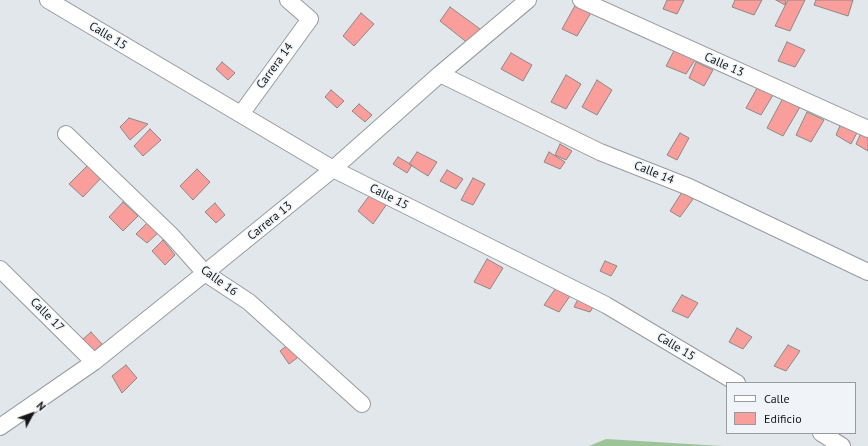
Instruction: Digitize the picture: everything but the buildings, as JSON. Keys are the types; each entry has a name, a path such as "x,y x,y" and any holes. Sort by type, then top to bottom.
{"street":[{"name":"Calle 15","path":"48,0 333,169 606,305 735,382"},
{"name":"Carrera 14","path":"240,114 310,19 288,0"},
{"name":"Carrera 13","path":"0,427 94,362 205,273 333,169 440,74 528,0"},
{"name":"Calle 13","path":"581,0 868,129"},
{"name":"Calle 14","path":"440,74 600,152 690,188 868,272"},
{"name":"Calle 16","path":"66,134 172,236 205,273 250,302 362,404"},
{"name":"Calle 17","path":"0,269 94,362"},
{"path":"823,434 842,446"}],"green space":[{"path":"606,439 722,446 589,446"}]}
